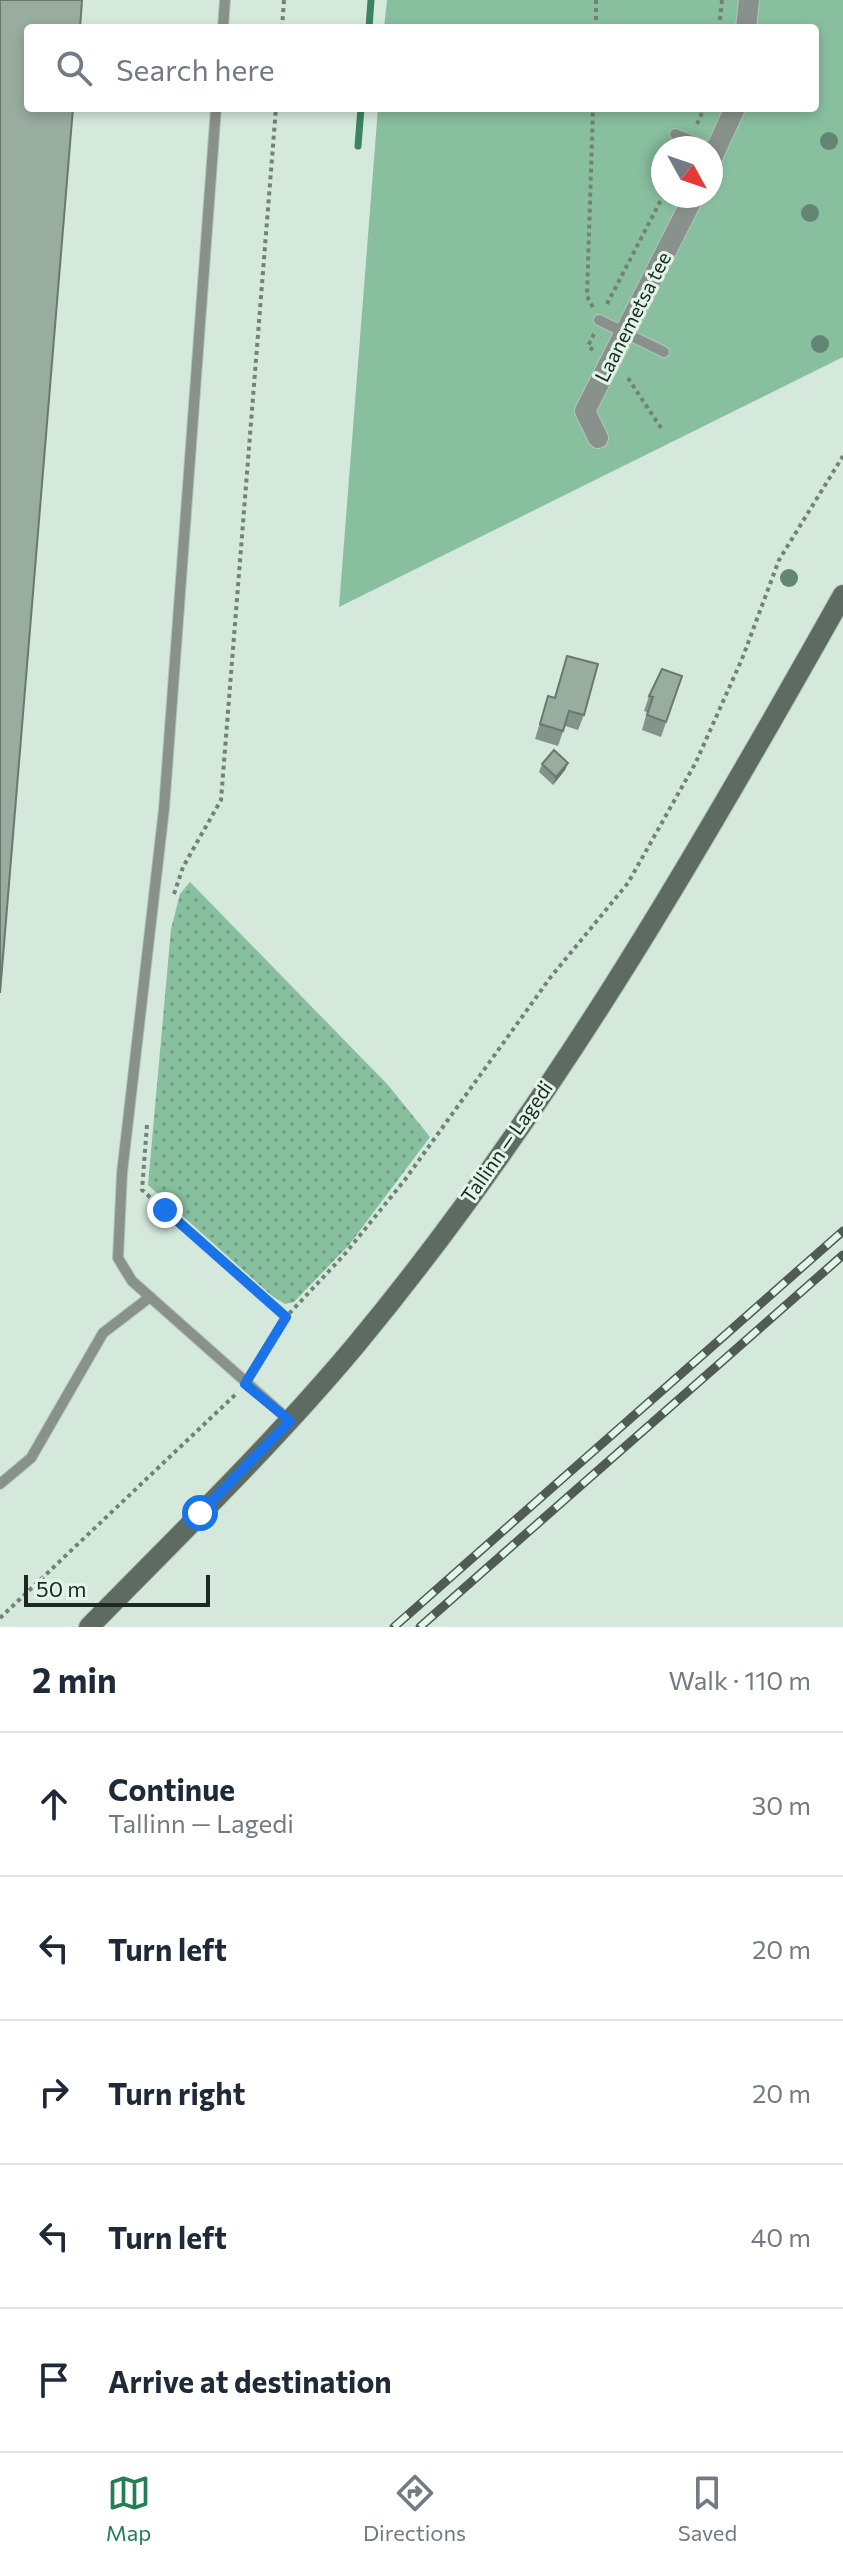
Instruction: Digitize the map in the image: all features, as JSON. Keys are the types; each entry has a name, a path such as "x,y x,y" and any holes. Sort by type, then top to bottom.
{"street":[{"path":"746,24 749,0"},
{"path":"720,136 733,112"},
{"name":"Laanemetsa tee","path":"598,438 585,411 688,208"},
{"name":"Tallinn — Lagedi","path":"89,1627 290,1421 357,1343 474,1191 589,1023 728,799 843,595"}],"lane":[{"path":"223,24 225,0"},
{"path":"216,112 164,809 122,1173 118,1258 132,1281 290,1421"},
{"path":"675,134 679,136"},
{"path":"599,320 664,352"},
{"path":"0,1484 31,1458 103,1333 150,1297"}],"path":[{"path":"282,24 284,0"},
{"path":"596,0 596,24"},
{"path":"719,24 722,0"},
{"path":"169,908 183,867 221,800 276,112"},
{"path":"593,112 587,296 599,320"},
{"path":"0,1618 245,1384 286,1317 344,1255 404,1181 550,978 628,883 696,762 742,659 779,560 843,456"},
{"path":"149,1111 142,1190 286,1317"}],"green space":[{"path":"387,0 843,0 843,357 339,607 378,112 819,112 819,24 384,24"},
{"path":"190,882 388,1085 430,1137 349,1245 294,1302 285,1304 272,1296 148,1185 171,929 180,894"}],"building":[{"path":"0,0 82,0 80,24 24,24 24,112 73,112 0,993"},
{"path":"567,656 598,664 584,715 569,711 563,731 540,724 548,696 555,698"},
{"path":"662,669 682,676 666,722 647,715 653,697 649,696"},
{"path":"554,750 568,763 556,777 542,764"}],"waterway":[{"path":"369,24 371,0"},
{"path":"358,146 361,112"}],"railway":[{"path":"394,1627 843,1231"},
{"path":"420,1627 843,1255"}],"route":[{"path":"165,1210 286,1317 245,1384 290,1421 200,1513"}]}
